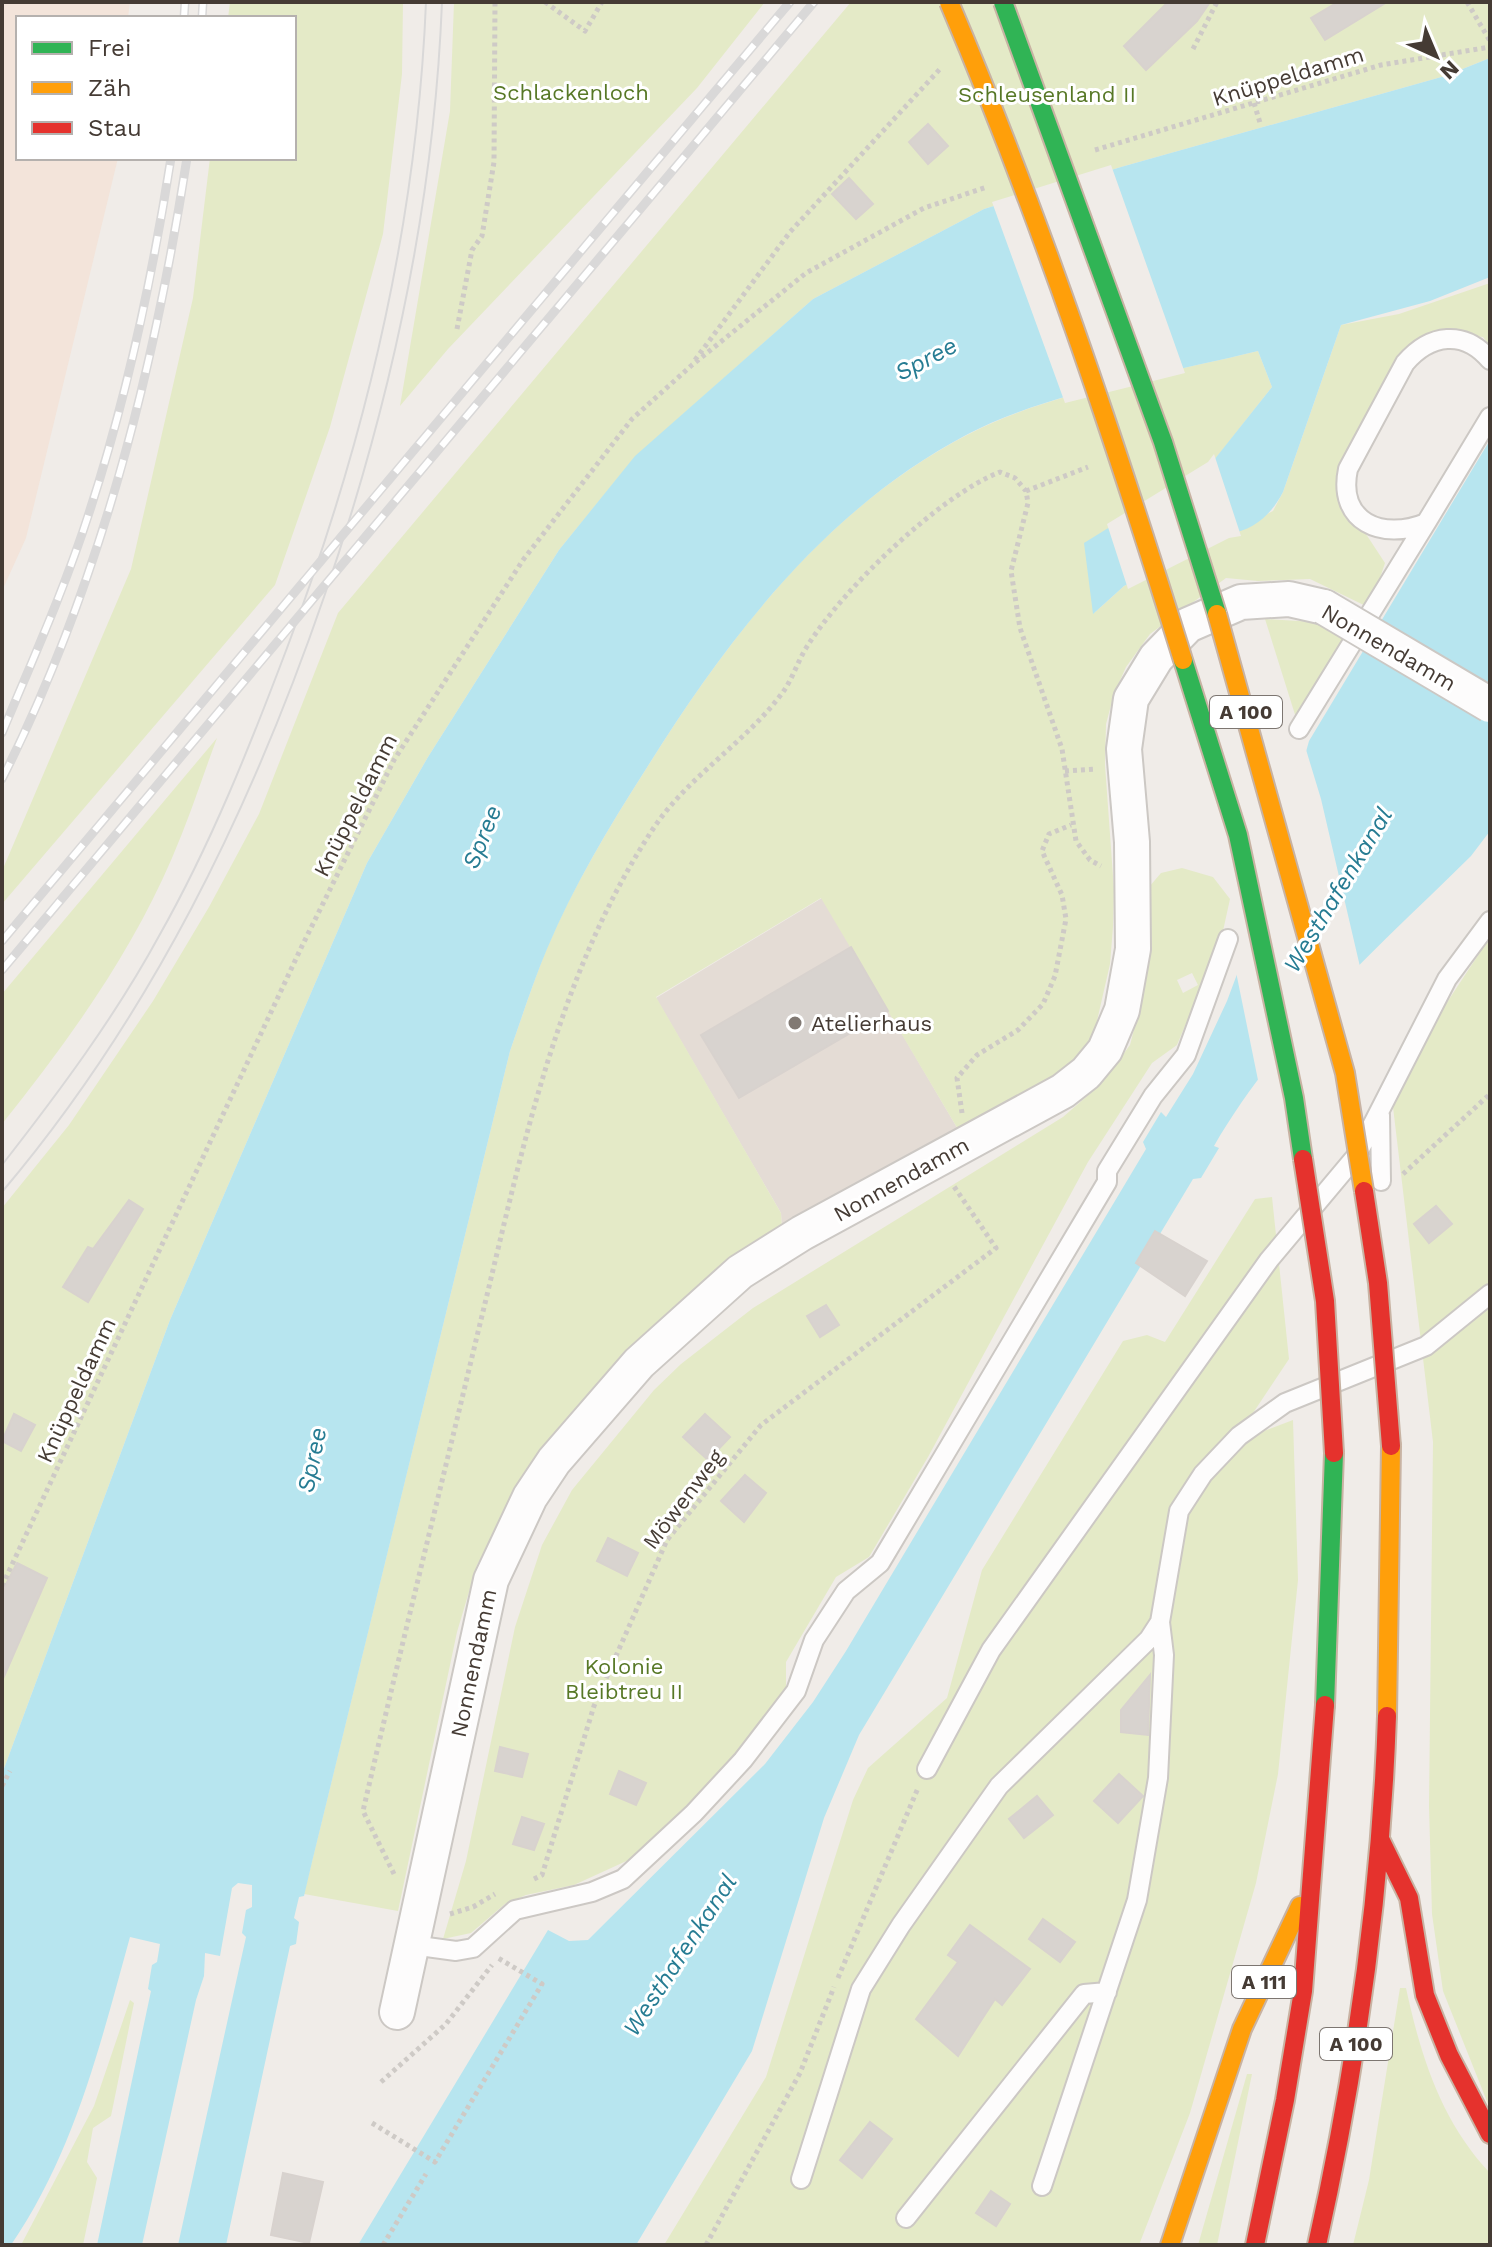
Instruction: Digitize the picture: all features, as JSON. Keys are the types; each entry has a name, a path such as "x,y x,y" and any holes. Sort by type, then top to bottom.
{"highway":[{"name":"A 100","path":"949,2 984,84 1110,426 1238,835 1294,1098 1325,1301 1334,1453 1328,1655 1313,1878 1296,2035 1255,2245"},
{"name":"A 100","path":"1003,2 1167,457 1257,749 1345,1073 1376,1268 1391,1446 1389,1702 1381,1841 1353,2064 1317,2245"},
{"path":"1381,1841 1409,1898 1425,1995 1454,2068 1490,2134"},
{"name":"A 111","path":"1170,2245 1242,2029 1313,1878"}],"street":[{"name":"Nonnendamm","path":"397,2012 421,1946 422,1900 491,1580 530,1497 554,1461 639,1363 740,1272 802,1233 1074,1082 1096,1062 1113,1037 1122,1010 1133,949 1124,749 1131,699 1156,658 1188,625 1241,602 1289,599 1324,607 1490,705"}],"lane":[{"path":"1426,523 1395,532 1369,525 1348,497 1348,469 1405,363 1416,350 1430,341 1457,339 1480,349 1490,360"},
{"path":"1299,729 1490,417"},
{"path":"927,1769 991,1650 1269,1260 1357,1155 1447,979 1490,921"},
{"path":"421,1946 456,1951 473,1948 515,1910 592,1892 623,1879 743,1760 796,1691 814,1640 846,1591 880,1563 1107,1182 1107,1171 1153,1096 1186,1055 1228,939"},
{"path":"1380,1112 1383,1364"},
{"path":"1042,2186 1137,1900 1158,1778 1164,1655 1160,1622 1179,1511 1203,1474 1239,1436 1285,1403 1426,1346 1490,1294"},
{"path":"801,2179 861,1989 901,1925 983,1805 1149,1639 1160,1622"},
{"path":"906,2218 1084,1994 1107,1992"}],"path":[{"path":"457,329 472,250 482,236 494,162 495,2"},
{"path":"545,2 585,31 602,2"},
{"path":"1193,49 1217,2"},
{"path":"1467,2 1490,44"},
{"name":"Knüppeldamm","path":"1145,135 1381,65 1490,44"},
{"path":"692,365 790,232 942,67"},
{"path":"1254,103 1261,126"},
{"name":"Knüppeldamm","path":"2,1586 302,946 394,760 490,607 632,419 692,365 806,273 924,208 944,202"},
{"path":"422,1900 409,1898 381,1854 363,1811 510,1202 548,1061 585,954 651,831 679,796 760,721 785,689 808,645 833,613 901,539 974,482 1000,472 1015,478 1026,491 1028,503 1013,558 1015,599 1020,628 1062,749 1071,825 1076,841 1090,860 1111,871 1132,874"},
{"path":"974,1139 958,1105 957,1078 977,1055 1018,1030 1043,1004 1055,976 1066,919 1062,895 1042,851 1049,834 1071,825"},
{"name":"Möwenweg","path":"526,1882 542,1875 594,1706 656,1558 684,1517 777,1411 996,1248 950,1180 961,1174"},
{"path":"706,2245 800,2073 880,1873 927,1769"},
{"path":"2,1786 10,1771"},
{"path":"421,1946 444,1916 473,1907 501,1891"},
{"path":"381,2082 446,2024 503,1952"},
{"path":"372,2123 435,2162 542,1984 498,1958"},
{"path":"383,2245 426,2174"}],"shaded area":[{"path":"2,2 130,2 128,16 16,16 16,160 118,160 26,538 2,591"},
{"path":"822,898 959,1131 782,1229 781,1213 656,998"}],"green space":[{"path":"230,2 403,2 402,74 383,234 330,427 275,585 2,904 2,871 131,569 193,298 210,160 296,160 296,16 228,16"},
{"name":"Schlackenloch","path":"454,2 765,2 697,88 448,349 400,406 450,111"},
{"name":"Schleusenland II","path":"851,2 1490,2 1490,58 1445,76 984,209 813,299 635,457 559,550 428,757 367,863 170,1320 2,1774 2,1208 69,1125 153,1001 209,907 259,814 338,613"},
{"path":"1490,283 1490,346 1483,337 1432,332 1397,363 1343,499 1385,563 1370,608 1310,579 1258,581 1226,578 1150,634 1126,667 1106,724 1105,765 1114,890 1110,964 1094,1034 1073,1067 959,1131 821,898 656,997 781,1213 782,1229 667,1320 599,1382 549,1439 510,1504 477,1565 457,1632 398,1911 304,1894 510,1051 547,948 580,879 632,791 712,671 785,579 826,537 870,498 918,464 969,434 1035,406 1072,395 1258,351 1272,387 1093,614 1124,586 1273,511 1283,492 1341,325 1399,314"},
{"path":"1265,619 1315,622 1347,640 1297,721"},
{"path":"217,738 178,843 137,929 74,1030 2,1124 2,994"},
{"name":"Kolonie Bleibtreu II","path":"1182,868 1213,877 1230,899 1221,940 1177,1045 1152,1063 1088,1162 928,1457 869,1557 836,1577 786,1662 786,1693 734,1759 633,1858 574,1885 526,1895 505,1904 471,1933 443,1939 466,1861 515,1627 542,1545 572,1490 654,1390 681,1364 753,1308 1063,1117 1101,1084 1130,1045 1143,994 1149,887 1161,873","holes":["1192,973 1198,985 1183,993 1177,980"]},
{"path":"1490,937 1490,2109 1443,1991 1432,1914 1429,1806 1433,1442 1393,1107 1442,1010"},
{"path":"1272,1197 1289,1359 1249,1419 1234,1452 1261,1432 1293,1420 1298,1580 1278,1774 1256,1883 1190,2113 1139,2245 664,2245 766,2077 853,1800 868,1768 947,1698 982,1570 1123,1341 1147,1335 1165,1342 1255,1199"},
{"path":"1400,1988 1406,1988 1426,2063 1446,2110 1458,2132 1490,2173 1490,2245 1353,2245 1369,2180"},
{"path":"130,2000 134,2003 111,2116 93,2128 87,2162 97,2178 83,2245 21,2245 94,2106"},
{"path":"1247,2074 1252,2074 1217,2245 1198,2245"}],"water":[{"name":"Spree","path":"1490,58 1490,277 1430,301 1341,325 1283,492 1261,520 1124,586 1093,614 1084,543 1210,465 1272,387 1258,351 1110,385 1035,406 968,434 917,464 826,537 747,624 678,719 580,879 542,961 510,1051 304,1896 299,1897 294,1918 299,1922 296,1944 290,1946 226,2245 178,2245 246,1937 242,1933 246,1910 252,1907 252,1885 238,1883 232,1888 220,1956 205,1953 204,1976 196,2000 142,2245 97,2245 151,1991 148,1989 152,1965 157,1962 160,1944 130,1937 96,2057 69,2135 33,2209 11,2245 2,2245 2,1774 170,1320 367,863 428,757 559,550 635,456 813,299 984,209 1445,76"},
{"name":"Westhafenkanal","path":"1490,440 1490,831 1471,856 1366,958 1300,1029 1240,1105 1214,1146 1219,1148 1201,1178 1193,1179 859,1735 824,1818 752,2051 636,2245 358,2245 548,1930 569,1941 588,1940 765,1764 813,1702 846,1651 1146,1149 1143,1142 1161,1112 1166,1117 1193,1074 1227,1001 1264,902 1309,741"}],"pier":[{"path":"1111,165 1185,373 1065,403 992,202"},
{"path":"1214,454 1241,536 1229,538 1128,589 1107,524 1208,462"},
{"path":"1304,743 1321,799 1361,971 1294,1038 1259,1085 1235,967 1260,901"}],"building":[{"path":"1168,2 1210,2 1197,21 1146,70 1124,46"},
{"path":"1338,2 1387,2 1325,40 1311,18"},
{"path":"928,124 948,146 928,164 909,142"},
{"path":"849,178 873,204 856,219 832,194"},
{"name":"Atelierhaus","path":"851,947 888,1011 739,1098 701,1035"},
{"path":"129,1200 143,1209 88,1302 63,1287 88,1247 93,1249"},
{"path":"1436,1206 1452,1224 1429,1243 1414,1224"},
{"path":"1155,1231 1207,1261 1185,1296 1136,1263"},
{"path":"826,1305 839,1325 820,1337 807,1316"},
{"path":"14,1414 35,1425 21,1451 2,1441"},
{"path":"705,1414 730,1437 708,1460 683,1437"},
{"path":"745,1475 766,1493 744,1522 721,1501"},
{"path":"608,1538 638,1553 627,1576 597,1561"},
{"path":"17,1563 47,1578 2,1681 2,1592"},
{"path":"1150,1675 1148,1735 1121,1732 1121,1710"},
{"path":"500,1747 528,1754 522,1777 495,1771"},
{"path":"619,1771 646,1783 636,1805 610,1794"},
{"path":"1119,1774 1143,1796 1118,1823 1094,1801"},
{"path":"1037,1796 1053,1815 1024,1838 1009,1819"},
{"path":"522,1817 544,1824 534,1850 513,1844"},
{"path":"1043,1919 1075,1942 1060,1962 1029,1939"},
{"path":"970,1925 1030,1969 1002,2005 995,1999 958,2056 916,2019 958,1962 948,1955"},
{"path":"870,2122 892,2139 862,2178 840,2160"},
{"path":"283,2173 323,2182 309,2243 271,2235"},
{"path":"991,2191 1010,2204 996,2226 976,2213"}],"tram line":[{"path":"2,1165 85,1054 159,936 229,794 287,648 341,490 383,330 412,168 426,2"},
{"path":"2,1192 55,1125 149,984 229,834 295,677 348,524 389,378 419,229 430,154 442,2"}],"railway":[{"path":"184,16 185,2"},
{"path":"202,16 203,2"},
{"path":"2,941 790,2"},
{"path":"2,970 814,2"},
{"path":"2,733 70,569 103,469 137,337 171,160"},
{"path":"2,779 68,630 119,476 158,318 187,160"}],"traffic: fast":[{"path":"1003,2 1163,442 1217,614"},
{"path":"1183,660 1238,835 1294,1098 1303,1159"},
{"path":"1325,1705 1334,1453"}],"traffic: slow":[{"path":"949,2 1045,246 1183,660"},
{"path":"1217,614 1345,1073 1364,1191"},
{"path":"1387,1716 1391,1446"},
{"path":"1170,2245 1242,2029 1300,1906"}],"traffic: jam":[{"path":"1303,1159 1325,1301 1334,1453"},
{"path":"1364,1191 1378,1283 1391,1446"},
{"path":"1255,2245 1285,2100 1303,1991 1325,1705"},
{"path":"1317,2245 1344,2114 1364,1982 1379,1850 1387,1716"},
{"path":"1381,1841 1409,1898 1425,1995 1449,2055 1490,2134"}],"place":[{"name":"Atelierhaus","path":"795,1023"}]}
